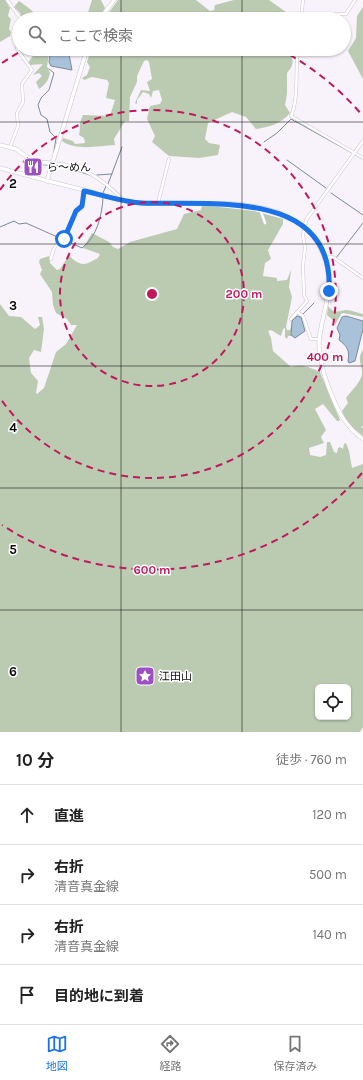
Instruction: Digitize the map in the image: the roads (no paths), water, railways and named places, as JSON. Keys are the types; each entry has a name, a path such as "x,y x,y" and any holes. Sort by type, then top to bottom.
{"main road":[{"path":"105,12 114,0"},
{"path":"47,181 85,56"},
{"path":"0,145 16,149 28,159 37,163 53,163"},
{"path":"0,168 124,201 158,203 212,203 260,209 284,216 305,227 316,240 324,258 329,278 329,291 319,339 321,366 334,402 346,423 363,439"}],"street":[{"path":"7,0 16,12"},
{"path":"302,12 303,0"},
{"path":"347,12 355,0"},
{"path":"10,147 18,126 17,113 24,102 22,84 32,70 22,56"},
{"path":"297,56 295,71 296,97 291,116 353,154 363,158"},
{"path":"292,319 307,301 304,288 305,248 303,235 306,220 363,141"},
{"path":"24,175 28,159"},
{"path":"158,203 169,159"},
{"path":"53,163 79,169 108,184 124,201"},
{"path":"51,260 52,250 57,243 63,240 76,211 82,206 84,191"},
{"path":"260,209 265,223"},
{"path":"324,258 333,257 363,278"},
{"path":"297,312 302,315 311,339 319,339"}],"water":[{"path":"50,56 69,56 72,70 51,66 49,62"},
{"path":"297,316 301,317 305,331 295,338 291,335 292,321"},
{"path":"346,316 363,321 363,329 355,361 349,363 348,351 346,346 339,340 340,335 337,328 342,317"}],"waterway":[{"path":"49,69 54,73 49,90 41,98 38,105 41,115 47,119 50,132 56,138 54,151"},
{"path":"264,142 277,133 291,119 363,159"},
{"path":"108,184 122,147"},
{"path":"287,160 326,188"},
{"path":"28,164 47,165"},
{"path":"54,165 93,176"},
{"path":"97,175 112,174"},
{"path":"103,193 106,186"},
{"path":"331,193 363,215"},
{"path":"0,227 14,221 19,224 26,223 82,248 91,238 98,225 103,198"},
{"path":"336,258 363,223"},
{"path":"303,314 314,303"}],"place":[{"name":"ら～めん","path":"33,167"},
{"name":"江田山","path":"145,676"}]}
